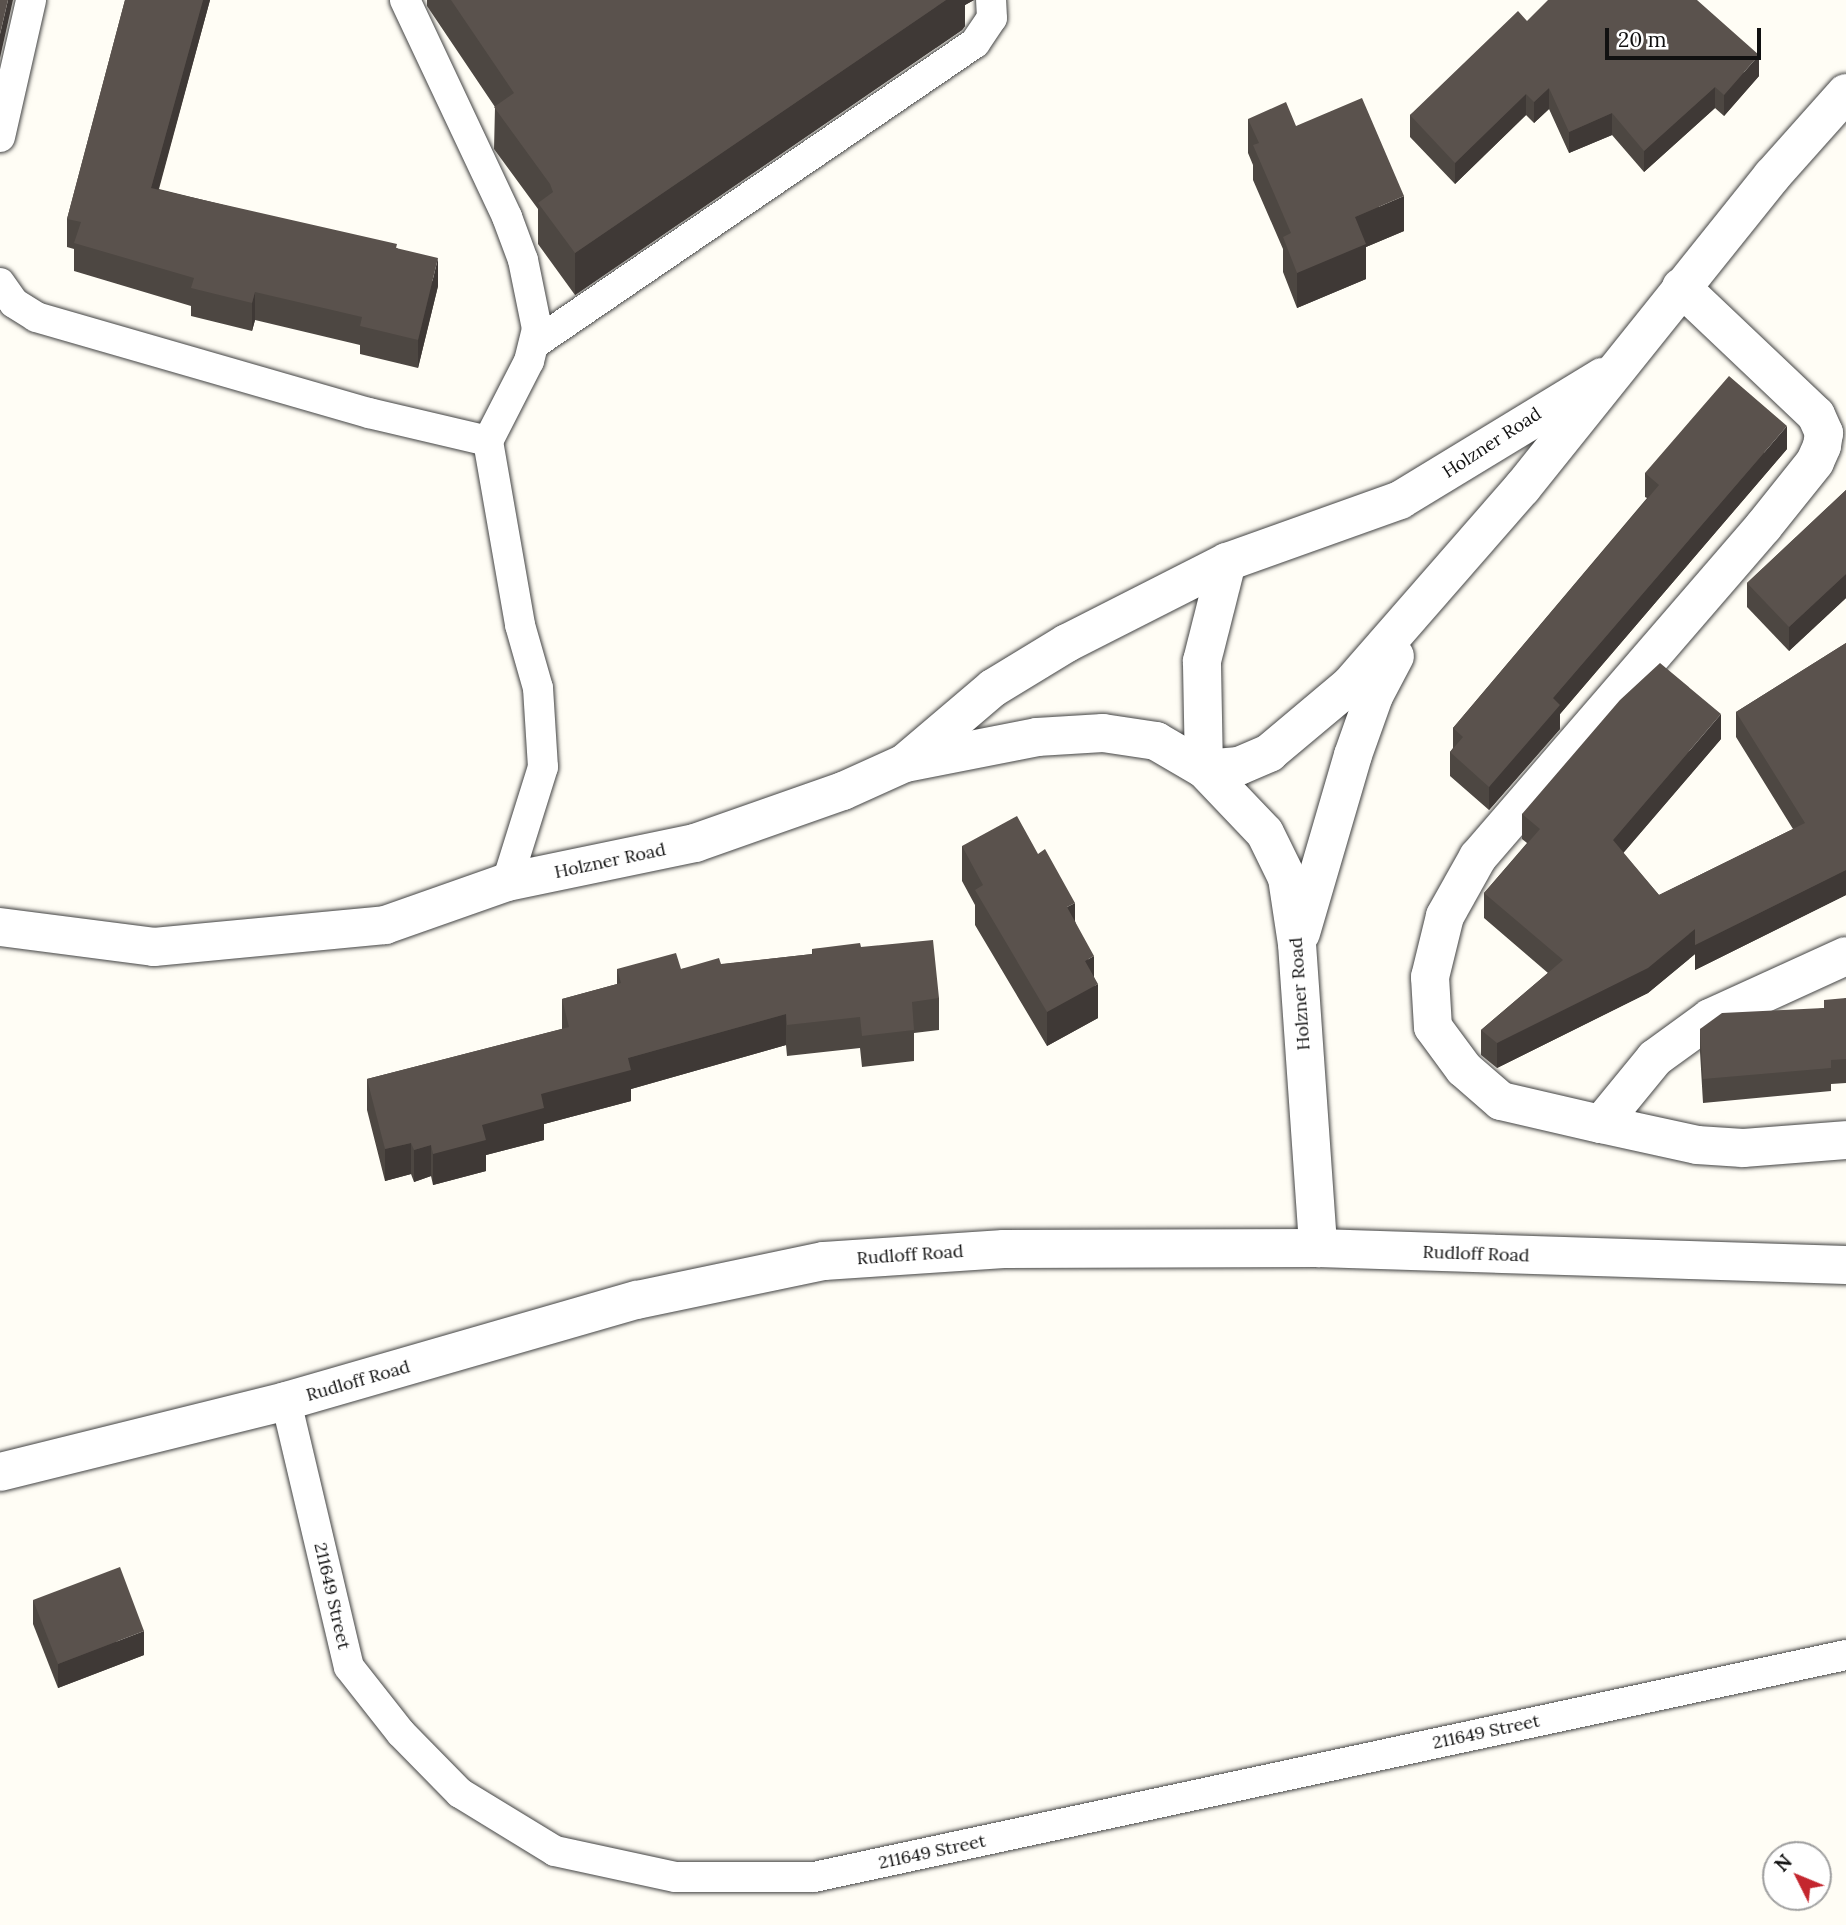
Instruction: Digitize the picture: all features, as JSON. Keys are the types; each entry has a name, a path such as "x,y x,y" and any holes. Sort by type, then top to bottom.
{"street":[{"name":"Holzner Road","path":"905,763 993,688 1078,637 1227,562 1400,500 1617,368 1681,287 1842,105"},
{"path":"1681,287 1816,415 1824,433 1822,446 1815,462 1763,527 1478,857 1445,916 1430,977 1433,1027 1464,1069 1501,1101 1697,1145 1731,1148 1846,1140"},
{"path":"1227,562 1202,661 1204,769 1239,766 1284,742 1350,685 1426,599 1617,368"},
{"path":"1297,944 1374,696 1426,599"},
{"name":"Holzner Road","path":"0,928 154,947 385,925 507,882 695,843 843,791 905,763 1037,737 1103,733 1156,741 1204,769 1265,834 1287,878 1297,944 1318,1248"},
{"path":"1601,1124 1655,1058 1710,1018 1846,956"},
{"name":"Rudloff Road","path":"0,1472 286,1401 637,1300 824,1261 1004,1249 1318,1248 1846,1265"}],"lane":[{"path":"0,137 31,0"},
{"path":"405,0 511,228 534,317 534,344 488,441 520,625 538,688 544,766 507,882"},
{"path":"534,344 975,43 992,18 991,0"},
{"path":"0,283 14,303 36,317 369,413 488,441"},
{"name":"211649 Street","path":"286,1401 349,1667 401,1733 460,1793 555,1851 675,1877 814,1877 1846,1655"}],"building":[{"path":"0,0 8,0 0,34"},
{"path":"125,0 203,0 151,188 397,244 396,248 438,258 418,340 360,326 362,317 255,292 252,303 191,288 194,278 74,243 81,222 67,219"},
{"path":"451,0 946,0 575,253 538,203 553,192 550,184 494,107 514,93"},
{"path":"1548,0 1697,0 1759,55 1724,95 1715,87 1644,151 1612,113 1569,132 1549,88 1534,102 1526,94 1455,163 1410,115 1518,11 1527,21"},
{"path":"1362,98 1404,196 1355,217 1366,244 1297,273 1283,237 1291,233 1253,145 1259,143 1248,119 1286,102 1296,126"},
{"path":"1729,376 1787,426 1553,698 1560,705 1489,787 1450,752 1463,737 1453,728 1659,485 1645,473"},
{"path":"1846,490 1846,574 1789,627 1747,583"},
{"path":"1846,643 1846,870 1695,945 1695,929 1648,968 1497,1043 1481,1030 1563,960 1484,893 1540,829 1522,814 1620,700 1660,663 1721,714 1613,840 1659,895 1805,823 1736,712"},
{"path":"1017,816 1038,854 1045,849 1075,903 1067,907 1094,956 1085,961 1098,984 1047,1012 975,890 983,885 962,846"},
{"path":"933,940 939,998 912,1002 914,1030 862,1036 860,1017 787,1025 786,1014 628,1058 631,1070 541,1094 544,1108 482,1125 486,1140 433,1154 431,1145 414,1150 411,1143 385,1149 367,1079 569,1027 562,999 621,983 617,969 676,953 681,969 719,958 721,964 813,954 812,949 860,943 861,947"},
{"path":"1846,998 1846,1059 1831,1060 1831,1068 1703,1079 1700,1029 1722,1013 1824,1008 1824,1000"},
{"path":"120,1567 144,1631 58,1664 33,1600"}]}
